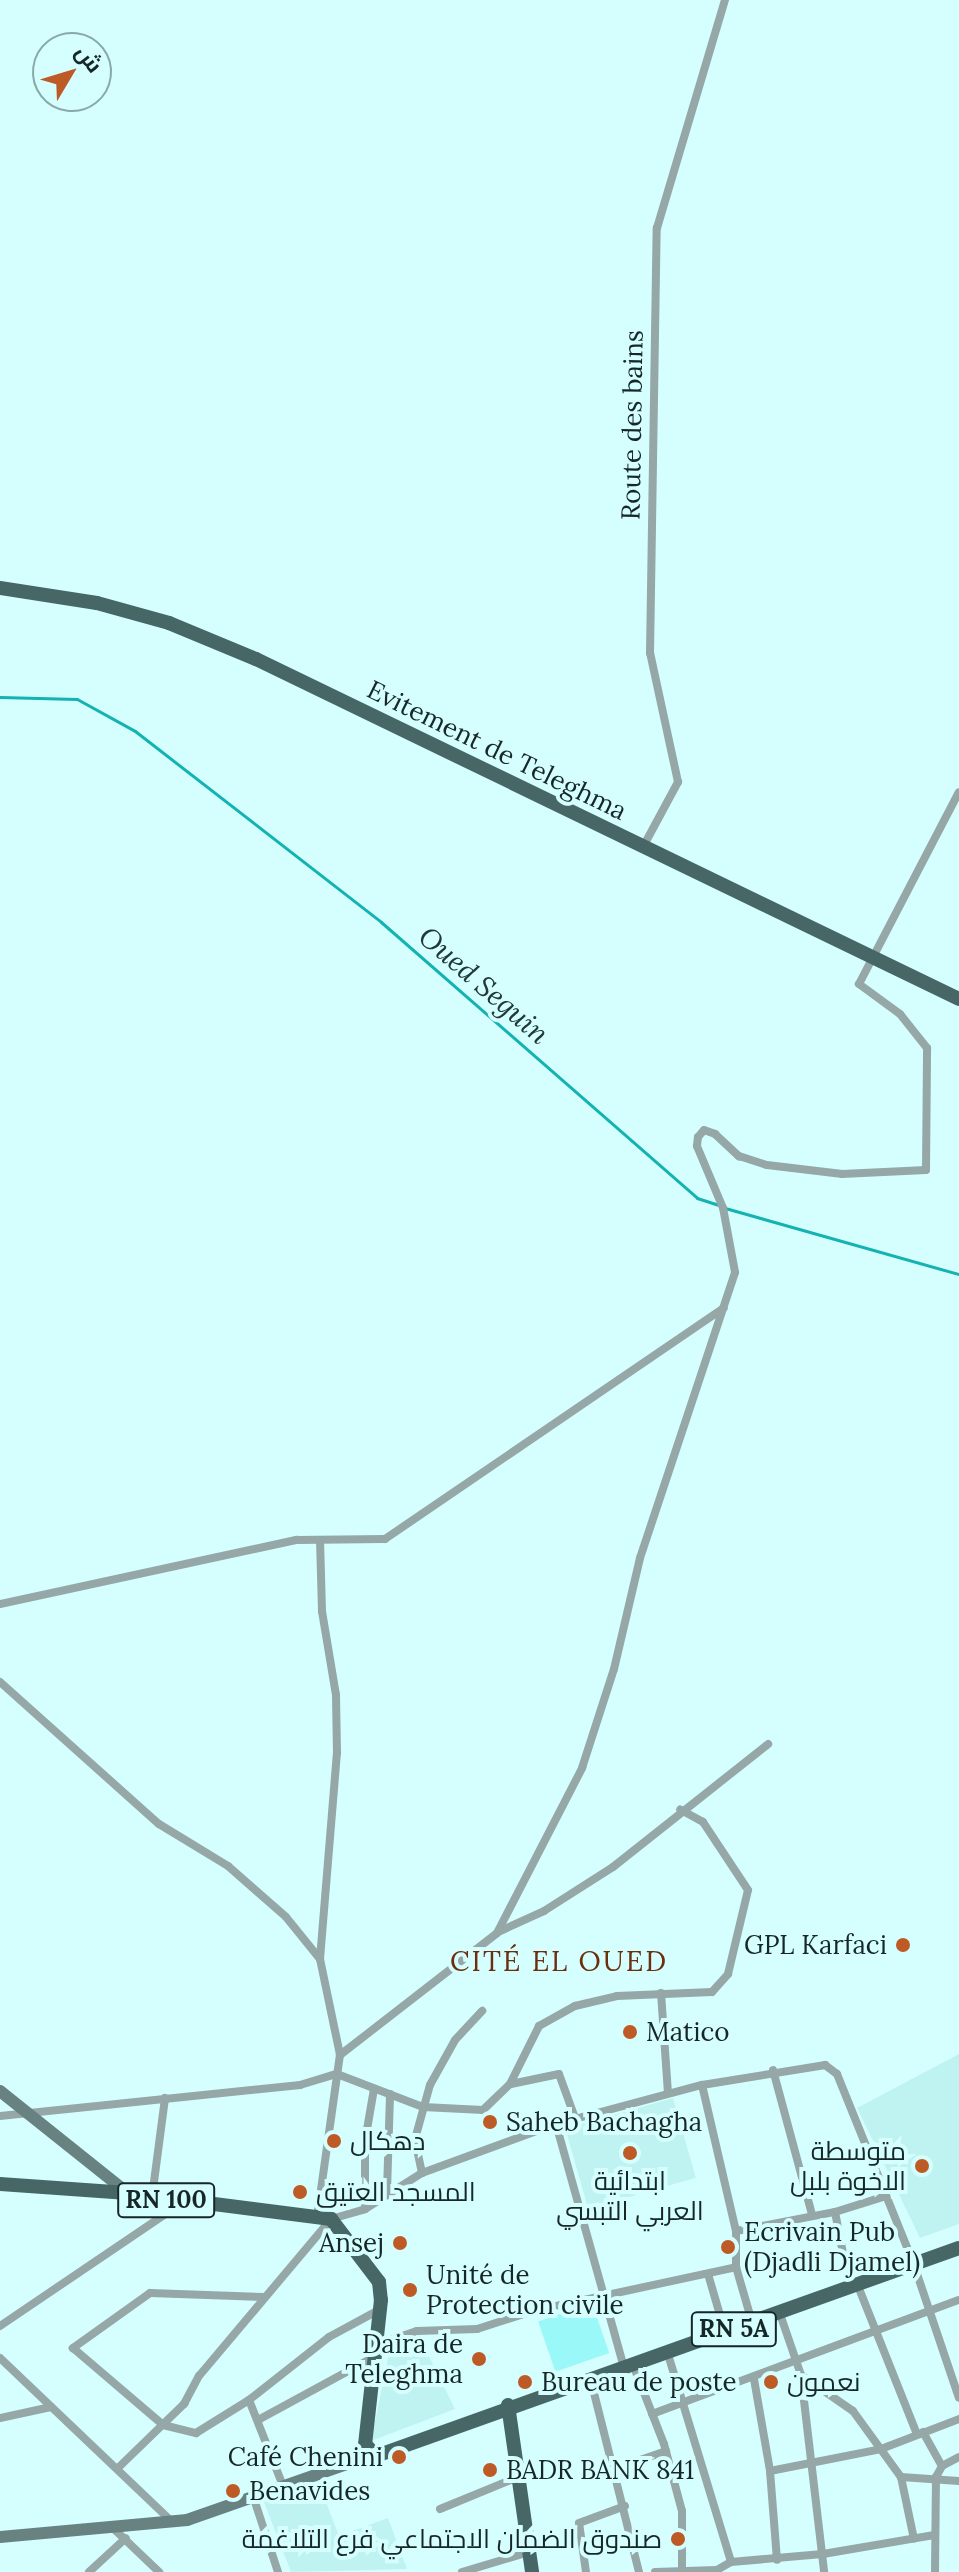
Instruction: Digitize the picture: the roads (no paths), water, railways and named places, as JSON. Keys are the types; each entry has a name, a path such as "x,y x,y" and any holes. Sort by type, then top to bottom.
{"main road":[{"name":"Evitement de Teleghma","path":"0,588 97,603 169,623 256,659 959,999"},
{"name":"RN 100","path":"0,2184 128,2193 324,2219"},
{"path":"324,2219 379,2282 380,2309 365,2444 373,2455 508,2405 532,2572"},
{"name":"RN 5A","path":"508,2405 780,2314 959,2248"}],"street":[{"name":"Route des bains","path":"643,848 678,782 674,744 650,653 657,228 725,0"},
{"path":"497,1933 582,1768 614,1669 640,1558 735,1272 730,1237 712,1177 697,1146 704,1130 715,1134 739,1156 767,1165 842,1174 926,1170 927,1048 900,1014 859,984 959,792"},
{"path":"0,1604 297,1540 385,1539 724,1308"},
{"path":"119,2467 163,2425 264,2297 315,2244 324,2219 340,2055 320,1959 337,1753 336,1695 322,1611 320,1540"},
{"path":"0,1682 159,1824 228,1866 286,1917 320,1959"},
{"path":"340,2055 497,1933 544,1911 613,1867 680,1809 768,1744"},
{"path":"0,2116 300,2085 337,2074 423,2107 483,2110 510,2084 539,2026 575,2006 661,1993 712,1992 728,1974 748,1890 703,1822 680,1809"},
{"path":"661,1993 668,2092"},
{"path":"422,2173 415,2139 423,2107 447,2052 482,2011"},
{"path":"324,2219 365,2209 387,2191 422,2173 575,2118 668,2092 773,2070 832,2069 914,2265 959,2398"},
{"path":"773,2070 812,2215"},
{"path":"510,2084 559,2074 575,2118"},
{"path":"702,2085 736,2231 736,2267 752,2323"},
{"path":"365,2209 365,2141 374,2089"},
{"path":"0,2091 128,2193"},
{"path":"387,2191 390,2094"},
{"path":"152,2197 165,2098"},
{"path":"556,2124 603,2299 666,2451 682,2511 682,2568"},
{"path":"736,2231 835,2212 886,2196"},
{"path":"0,2326 183,2202"},
{"path":"835,2212 854,2287 877,2331 920,2433 942,2466"},
{"path":"258,2420 375,2351 417,2331 477,2329 533,2311 603,2299 736,2267"},
{"path":"708,2274 725,2332"},
{"path":"264,2297 150,2293 73,2348 163,2425 196,2433 249,2400 329,2337 380,2309"},
{"path":"652,2414 797,2364 959,2300"},
{"path":"780,2314 801,2375 824,2572"},
{"path":"667,2350 731,2562"},
{"path":"0,2358 5,2372 51,2407 119,2467 169,2519"},
{"path":"801,2375 853,2411 901,2477 914,2539"},
{"path":"590,2376 617,2468 639,2572"},
{"path":"754,2379 770,2471 777,2560"},
{"path":"249,2400 283,2486"},
{"path":"0,2418 51,2407"},
{"path":"770,2471 881,2449 959,2419"},
{"path":"617,2468 666,2451"},
{"path":"0,2537 113,2528 169,2519 187,2520 373,2455"},
{"path":"933,2572 936,2477 942,2466 959,2457"},
{"path":"440,2509 518,2477"},
{"path":"901,2477 936,2477 959,2481"},
{"path":"253,2496 278,2572"},
{"path":"586,2572 579,2523 625,2506"},
{"path":"113,2528 159,2572"},
{"path":"655,2572 682,2568 717,2571 731,2562 823,2554 934,2535"},
{"path":"89,2572 126,2538"},
{"path":"462,2572 529,2552"}],"waterway":[{"name":"Oued Seguin","path":"0,697 77,699 135,731 381,922 697,1198 718,1205"},
{"name":"Oued Seguin","path":"725,1208 959,1274"}],"place":[{"name":"GPL Karfaci","path":"903,1945"},
{"name":"Matico","path":"630,2032"},
{"name":"Saheb Bachagha","path":"490,2122"},
{"name":"دهكال","path":"334,2141"},
{"name":"ابتدائية العربي التبسي","path":"630,2153"},
{"name":"متوسطة الاخوة بلبل","path":"922,2166"},
{"name":"المسجد العتيق","path":"300,2192"},
{"name":"Ansej","path":"400,2243"},
{"name":"Ecrivain Pub (Djadli Djamel)","path":"728,2247"},
{"name":"Unité de Protection civile","path":"410,2290"},
{"name":"Daira de Teleghma","path":"479,2359"},
{"name":"Bureau de poste","path":"525,2382"},
{"name":"نعمون","path":"771,2382"},
{"name":"Café Chenini","path":"399,2457"},
{"name":"BADR BANK 841","path":"490,2470"},
{"name":"Benavides","path":"233,2491"},
{"name":"صندوق الضمان الاجتماعي فرع التلاغمة","path":"678,2539"}],"district":[{"name":"CITÉ EL OUED","path":"559,1961"}]}
